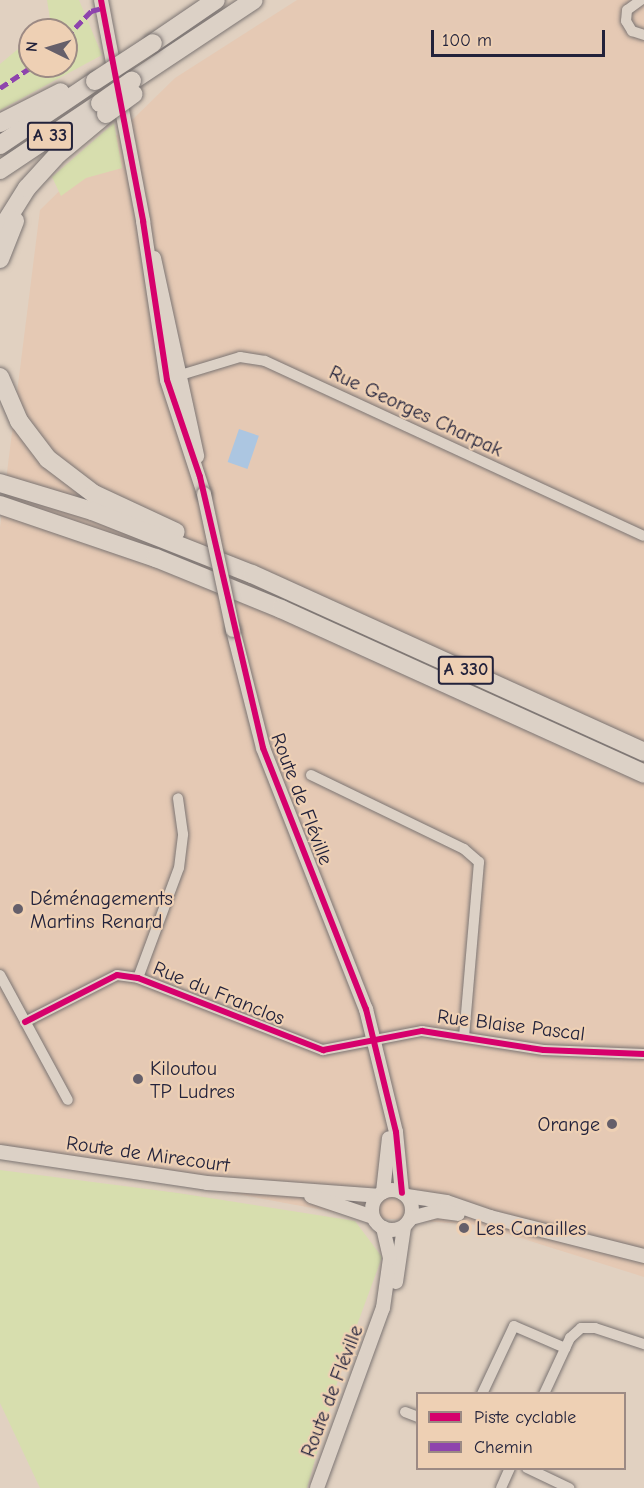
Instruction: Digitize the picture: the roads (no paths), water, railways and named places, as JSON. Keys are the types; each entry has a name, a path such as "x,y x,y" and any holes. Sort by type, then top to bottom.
{"highway":[{"name":"A 33","path":"0,145 94,76 153,43 216,0"},
{"name":"A 33","path":"0,170 103,108 254,0"},
{"path":"0,123 94,76"},
{"path":"0,231 27,188 103,108"},
{"path":"0,258 27,188"},
{"path":"0,376 19,421 48,459 94,494 177,532 206,555"},
{"name":"A 330","path":"0,483 92,511 206,555 644,752"},
{"name":"A 330","path":"0,505 146,554 281,609 639,774"}],"street":[{"name":"Route de Fléville","path":"100,0 173,377 200,477 233,630 263,748 355,974 374,1039 389,1114 396,1132 405,1195"},
{"path":"641,0 627,10 626,21 632,31 644,35"},
{"name":"Rue Georges Charpak","path":"173,377 240,357 265,361 644,536"},
{"path":"311,775 464,849 479,862 464,1036"},
{"path":"138,978 179,868 183,834 178,798"},
{"path":"0,975 68,1100"},
{"name":"Rue du Franclos","path":"25,1022 117,975 138,978 310,1047 323,1050 374,1039"},
{"name":"Rue Blaise Pascal","path":"374,1039 422,1031 544,1050 644,1054"},
{"name":"Route de Fléville","path":"381,1194 389,1114"},
{"name":"Route de Mirecourt","path":"0,1152 207,1183 292,1190 304,1188 359,1197 381,1194"},
{"name":"Route de Mirecourt","path":"292,1190 373,1218"},
{"path":"489,1217 438,1211 383,1228 373,1218 373,1202 381,1194 405,1195 447,1202 489,1217 644,1256"},
{"path":"405,1195 407,1222"},
{"name":"Route de Fléville","path":"317,1488 383,1308 398,1274 407,1222"},
{"name":"Route de Fléville","path":"383,1228 390,1258 383,1308"},
{"path":"483,1392 514,1326 565,1348"},
{"path":"545,1392 575,1331 587,1327 644,1344"},
{"path":"405,1412 416,1417"},
{"path":"501,1488 509,1470"},
{"path":"531,1470 569,1488"}],"water":[{"path":"239,429 259,436 247,469 228,462"}],"place":[{"name":"Déménagements Martins Renard","path":"18,909"},
{"name":"Kiloutou TP Ludres","path":"138,1079"},
{"name":"Orange","path":"612,1124"},
{"name":"Les Canailles","path":"464,1228"}]}
